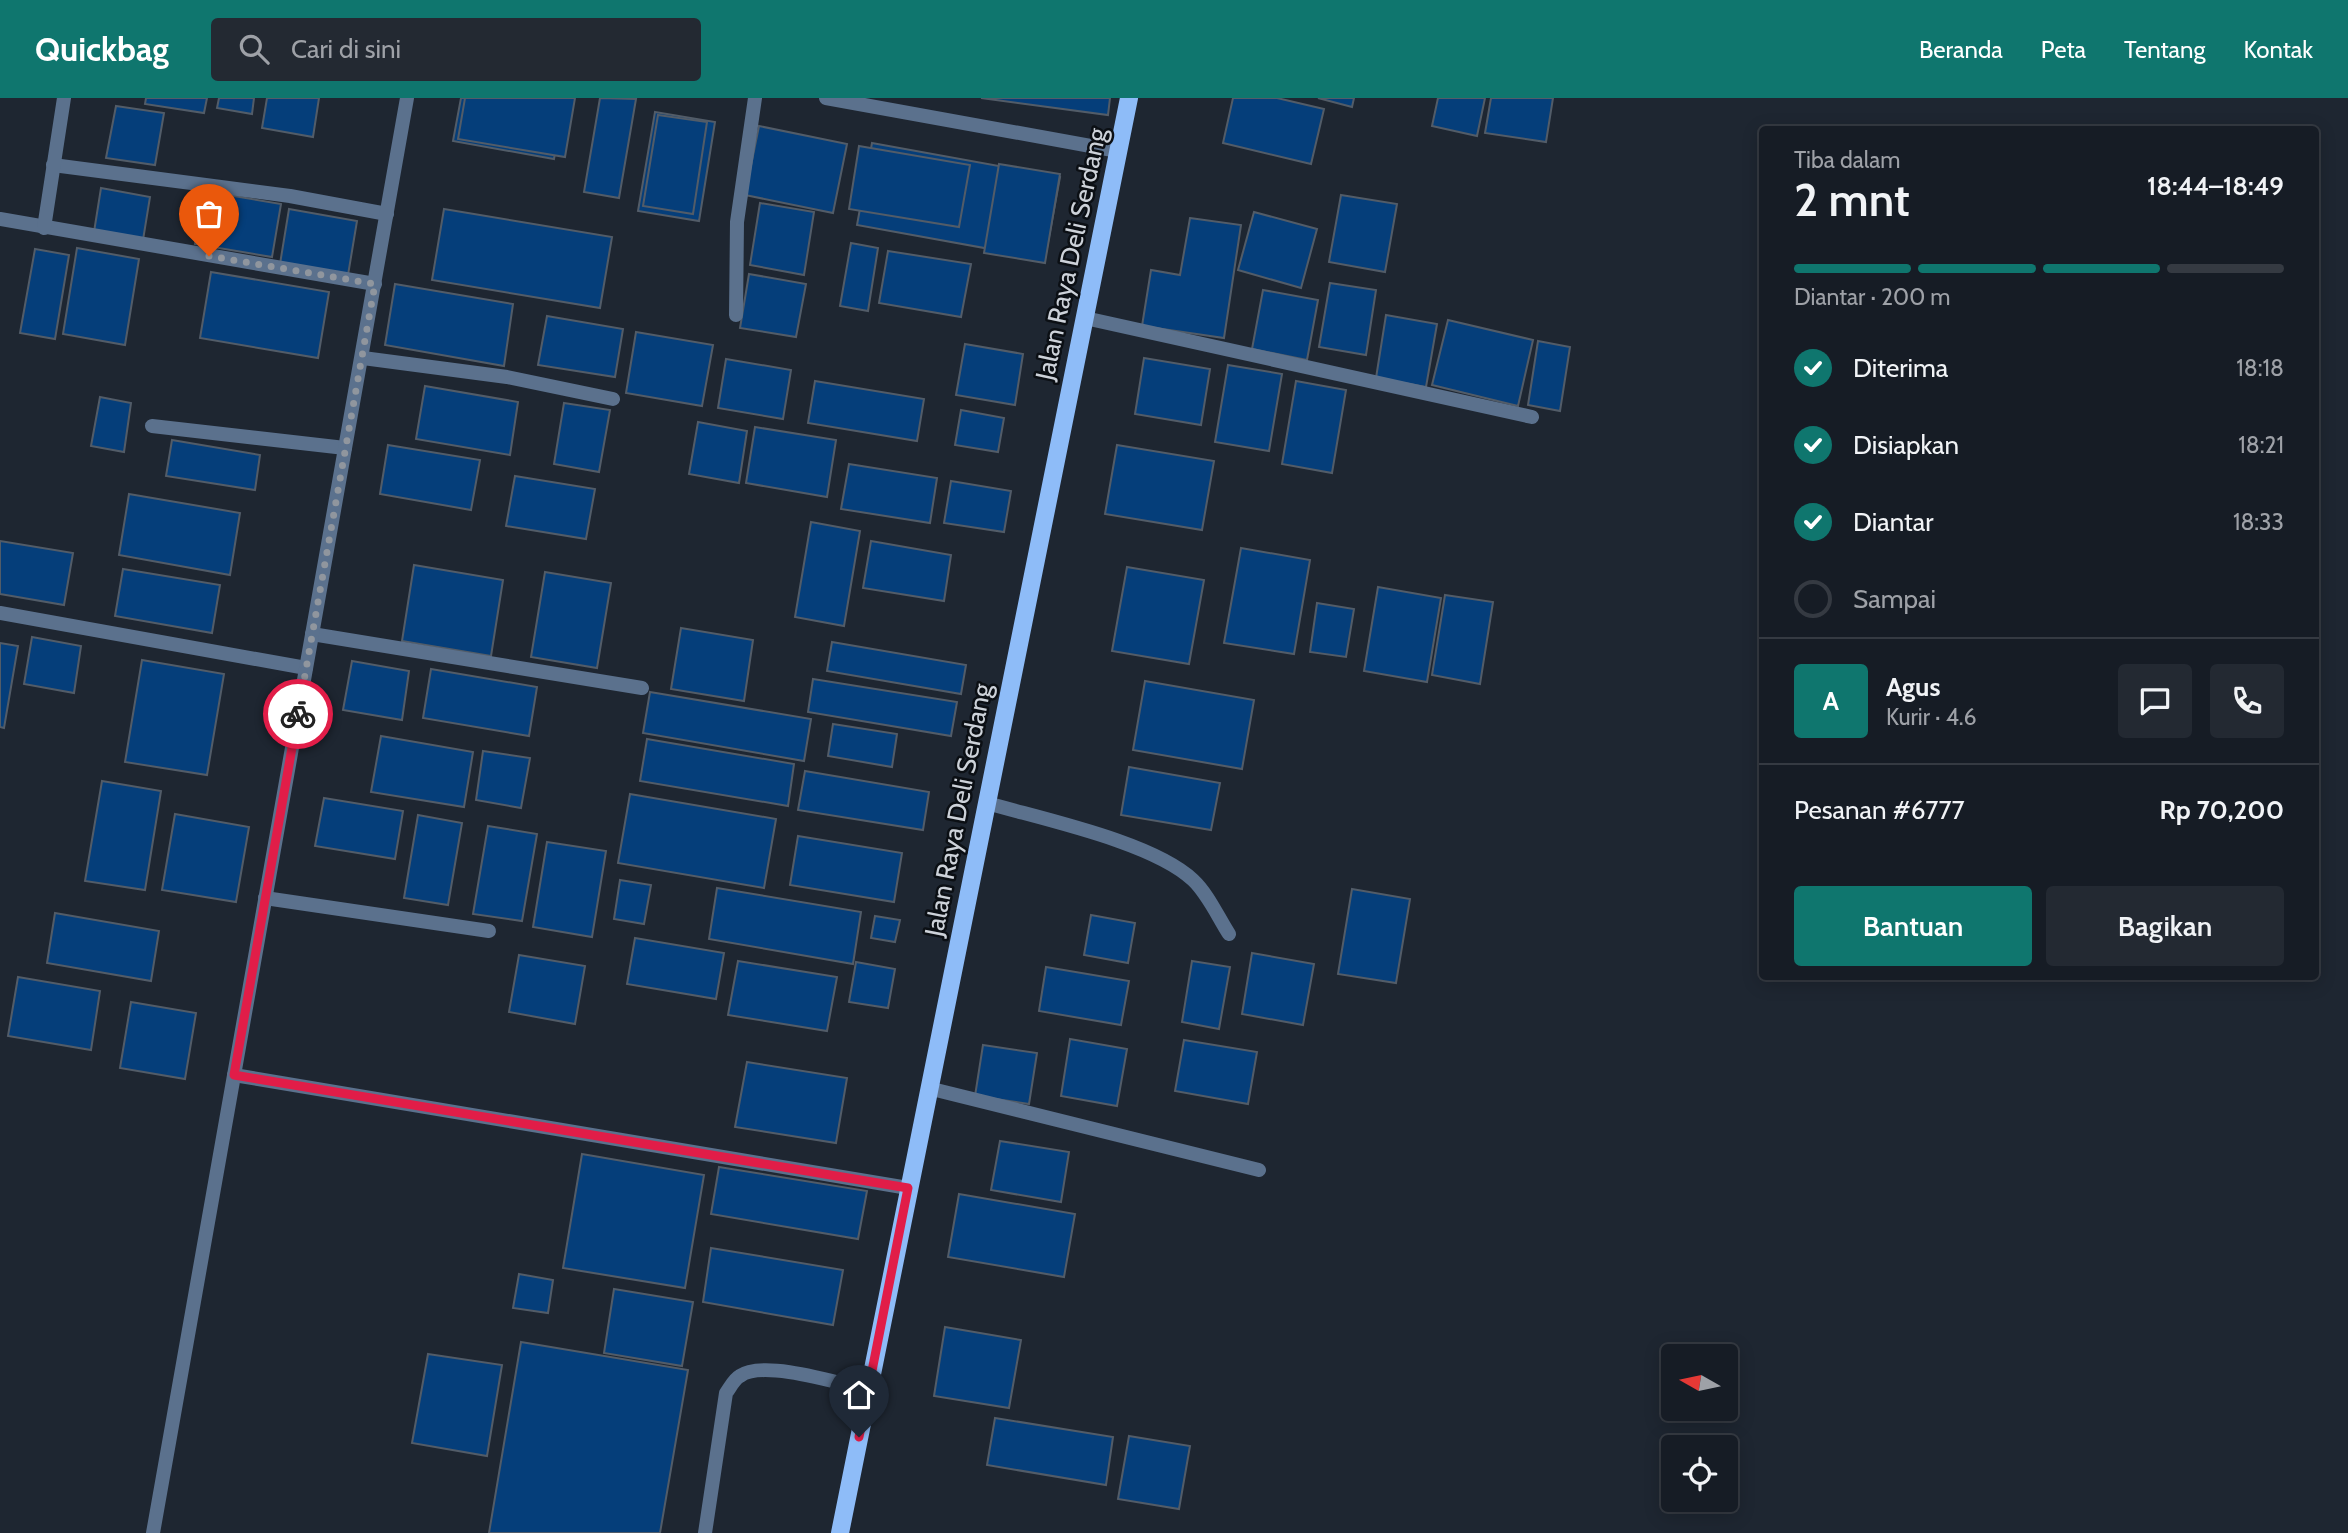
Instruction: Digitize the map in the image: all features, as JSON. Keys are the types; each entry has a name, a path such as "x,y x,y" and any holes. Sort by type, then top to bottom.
{"main road":[{"name":"Jalan Raya Deli Serdang","path":"840,1533 1129,98"}],"street":[{"path":"44,228 64,98"},
{"path":"153,1533 407,98"},
{"path":"736,315 737,222 755,98"},
{"path":"826,98 1118,151"},
{"path":"53,165 290,196 387,214"},
{"path":"0,219 375,284"},
{"path":"1085,318 1532,417"},
{"path":"363,358 507,377 613,399"},
{"path":"152,426 345,448"},
{"path":"0,613 306,668"},
{"path":"312,634 642,688"},
{"path":"987,803 1146,852 1178,868 1196,882 1228,934"},
{"path":"265,898 489,931"},
{"path":"234,1075 908,1188"},
{"path":"928,1088 1259,1170"},
{"path":"705,1533 726,1393 739,1376 751,1371 788,1372 868,1390"}],"building":[{"path":"146,98 207,98 204,113 145,104"},
{"path":"219,98 254,98 252,114 217,108"},
{"path":"267,98 319,98 313,137 262,128"},
{"path":"461,98 565,98 554,159 453,141"},
{"path":"465,98 575,98 565,157 458,139"},
{"path":"600,98 636,99 619,198 584,192"},
{"path":"981,98 1110,98 1108,115"},
{"path":"1233,98 1277,98 1324,109 1311,164 1223,143"},
{"path":"1318,98 1354,98 1352,107"},
{"path":"1438,98 1485,98 1477,136 1432,126"},
{"path":"1491,98 1553,98 1546,142 1485,133"},
{"path":"116,106 164,113 155,165 106,158"},
{"path":"655,112 715,122 699,221 638,211"},
{"path":"658,115 707,122 693,214 643,206"},
{"path":"759,126 847,144 833,213 745,195"},
{"path":"872,143 1060,177 1045,259 857,225"},
{"path":"859,146 970,165 959,227 849,209"},
{"path":"999,164 1060,174 1045,263 984,253"},
{"path":"101,188 150,197 143,240 94,232"},
{"path":"204,191 281,204 272,257 195,244"},
{"path":"1341,195 1397,204 1385,272 1329,262"},
{"path":"760,203 814,212 804,275 750,265"},
{"path":"289,209 357,221 348,275 280,264"},
{"path":"444,209 612,237 600,308 432,280"},
{"path":"1254,212 1317,229 1301,288 1238,270"},
{"path":"1190,218 1241,225 1224,338 1142,326 1151,270 1180,275"},
{"path":"851,243 878,248 868,311 840,306"},
{"path":"77,248 139,259 125,345 63,334"},
{"path":"35,249 69,255 55,339 20,333"},
{"path":"888,251 971,264 961,317 879,303"},
{"path":"211,272 329,292 318,358 200,338"},
{"path":"749,274 806,284 796,337 740,328"},
{"path":"1330,283 1376,290 1366,355 1319,347"},
{"path":"395,284 513,304 504,366 385,345"},
{"path":"1263,290 1318,300 1307,360 1252,349"},
{"path":"1386,315 1437,324 1426,387 1376,378"},
{"path":"547,316 623,329 615,377 538,365"},
{"path":"1448,320 1533,340 1518,406 1432,385"},
{"path":"636,332 713,345 702,406 626,393"},
{"path":"1538,341 1570,347 1560,411 1528,405"},
{"path":"965,344 1023,354 1015,405 956,395"},
{"path":"1144,358 1210,369 1201,425 1135,414"},
{"path":"726,359 791,370 783,419 718,408"},
{"path":"1228,365 1282,374 1269,451 1215,442"},
{"path":"815,381 924,399 917,441 808,423"},
{"path":"1296,381 1346,390 1332,473 1282,464"},
{"path":"425,386 518,402 510,455 416,439"},
{"path":"100,397 131,403 124,452 91,446"},
{"path":"564,403 610,410 599,472 554,464"},
{"path":"961,410 1004,418 998,452 955,445"},
{"path":"698,422 747,431 739,483 689,474"},
{"path":"755,427 836,440 827,497 746,483"},
{"path":"172,440 260,455 255,490 166,476"},
{"path":"388,445 480,460 471,510 380,494"},
{"path":"1117,445 1214,461 1202,530 1105,514"},
{"path":"849,464 937,478 930,523 841,509"},
{"path":"515,476 595,489 586,539 506,526"},
{"path":"951,481 1011,491 1004,532 944,523"},
{"path":"129,494 240,513 230,575 119,555"},
{"path":"811,522 860,531 844,626 795,617"},
{"path":"0,541 73,553 64,605 0,594"},
{"path":"871,541 951,555 944,601 863,588"},
{"path":"1241,548 1310,560 1294,654 1224,643"},
{"path":"414,565 503,580 491,656 402,641"},
{"path":"1127,567 1204,580 1189,664 1112,651"},
{"path":"123,569 220,585 212,633 115,616"},
{"path":"545,572 611,583 597,668 531,657"},
{"path":"1378,587 1441,598 1427,682 1364,671"},
{"path":"1445,595 1493,602 1480,684 1432,675"},
{"path":"1317,603 1354,609 1346,657 1310,652"},
{"path":"681,628 753,640 744,701 671,689"},
{"path":"32,637 81,646 74,693 24,684"},
{"path":"832,642 966,665 961,694 827,671"},
{"path":"0,643 18,646 4,728 0,727"},
{"path":"142,660 224,674 207,775 125,762"},
{"path":"352,661 409,671 402,720 343,710"},
{"path":"431,669 537,687 529,736 423,718"},
{"path":"813,679 957,702 951,736 808,712"},
{"path":"1145,681 1254,700 1242,769 1133,750"},
{"path":"650,692 811,719 804,761 643,733"},
{"path":"833,724 897,734 892,767 828,756"},
{"path":"381,736 473,752 464,807 371,792"},
{"path":"647,739 794,764 788,806 640,781"},
{"path":"483,751 530,758 521,808 476,800"},
{"path":"1129,767 1220,783 1211,830 1121,815"},
{"path":"805,771 929,792 923,830 798,810"},
{"path":"102,781 161,791 145,890 85,881"},
{"path":"630,794 776,819 764,888 618,863"},
{"path":"324,798 403,811 395,859 315,846"},
{"path":"175,814 249,827 236,902 162,890"},
{"path":"418,815 462,823 448,905 404,898"},
{"path":"488,826 537,834 522,921 473,914"},
{"path":"798,836 902,853 894,902 790,885"},
{"path":"547,842 606,851 592,937 533,927"},
{"path":"620,880 651,885 644,924 614,919"},
{"path":"717,888 861,912 853,964 709,939"},
{"path":"1352,889 1410,899 1396,983 1338,974"},
{"path":"55,913 159,931 151,981 47,963"},
{"path":"1091,915 1135,923 1128,963 1084,955"},
{"path":"875,916 900,920 895,942 871,938"},
{"path":"635,938 724,953 716,999 627,984"},
{"path":"1252,953 1314,964 1303,1025 1242,1014"},
{"path":"519,955 585,966 575,1024 509,1012"},
{"path":"738,961 837,977 827,1031 728,1015"},
{"path":"1192,961 1230,967 1219,1029 1182,1022"},
{"path":"856,962 895,969 888,1008 849,1002"},
{"path":"1046,967 1129,981 1121,1025 1039,1011"},
{"path":"18,977 100,991 91,1050 8,1036"},
{"path":"131,1002 196,1013 185,1079 120,1068"},
{"path":"1070,1039 1127,1049 1117,1106 1061,1096"},
{"path":"1184,1040 1257,1052 1248,1104 1175,1091"},
{"path":"983,1045 1037,1053 1029,1104 975,1096"},
{"path":"747,1062 847,1078 836,1143 735,1127"},
{"path":"1000,1141 1069,1152 1061,1202 991,1190"},
{"path":"582,1154 704,1175 685,1288 563,1268"},
{"path":"719,1167 867,1191 858,1239 711,1214"},
{"path":"959,1194 1075,1214 1064,1277 948,1257"},
{"path":"711,1248 843,1270 833,1325 703,1302"},
{"path":"519,1274 553,1280 548,1313 513,1308"},
{"path":"614,1289 693,1302 682,1366 604,1353"},
{"path":"945,1327 1021,1340 1009,1408 934,1396"},
{"path":"521,1342 688,1370 660,1533 489,1533"},
{"path":"428,1354 502,1365 487,1456 412,1443"},
{"path":"995,1418 1113,1437 1106,1485 987,1465"},
{"path":"1129,1436 1190,1446 1179,1509 1118,1499"}],"way so far":[{"path":"209,256 375,284 298,714"}],"route":[{"path":"298,714 234,1075 908,1188 859,1437"}]}
